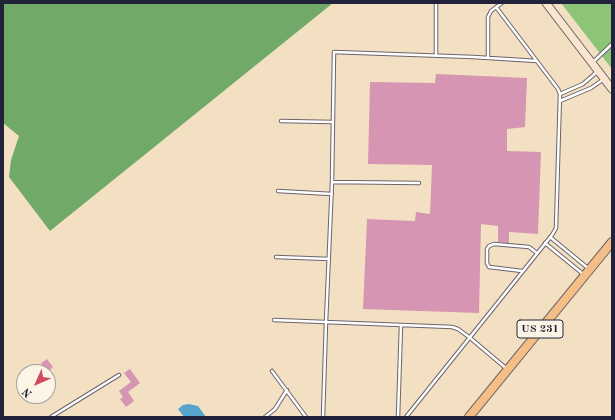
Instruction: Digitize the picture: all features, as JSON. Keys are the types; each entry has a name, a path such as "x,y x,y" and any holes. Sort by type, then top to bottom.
{"main road":[{"path":"546,3 612,89"},
{"name":"US 231","path":"469,417 612,242"}],"lane":[{"path":"436,3 436,56"},
{"path":"488,58 488,17 491,11 502,3"},
{"path":"406,417 556,228 560,94 558,89 496,7"},
{"path":"592,63 612,44"},
{"path":"323,417 332,194 334,52 537,61"},
{"path":"560,94 583,84 598,71"},
{"path":"560,101 591,88 604,78"},
{"path":"280,121 333,122"},
{"path":"332,182 419,182"},
{"path":"278,191 332,194"},
{"path":"550,237 587,272"},
{"path":"545,243 587,272"},
{"path":"522,271 490,267 487,263 487,248 494,244 529,247 537,253"},
{"path":"276,257 329,259"},
{"path":"274,320 452,327 469,337 507,370"},
{"path":"398,417 401,325"},
{"path":"272,371 306,417"},
{"path":"52,417 119,376"},
{"path":"265,417 275,409 287,390"}],"green space":[{"path":"3,3 333,3 50,231 9,177 11,160 19,136 3,123"},
{"path":"561,3 612,3 612,69"}],"water":[{"path":"189,404 198,406 206,417 184,417 178,409 183,405"}],"building":[{"path":"436,74 527,78 525,127 507,129 507,151 541,152 538,234 509,232 509,243 498,242 498,226 481,224 479,313 363,309 367,219 415,221 416,212 430,214 432,165 368,164 370,82 435,83"},
{"path":"47,359 51,364 42,364"},
{"path":"130,369 140,383 128,392 134,401 126,407 120,399 123,397 119,391 131,382 124,373"}]}
